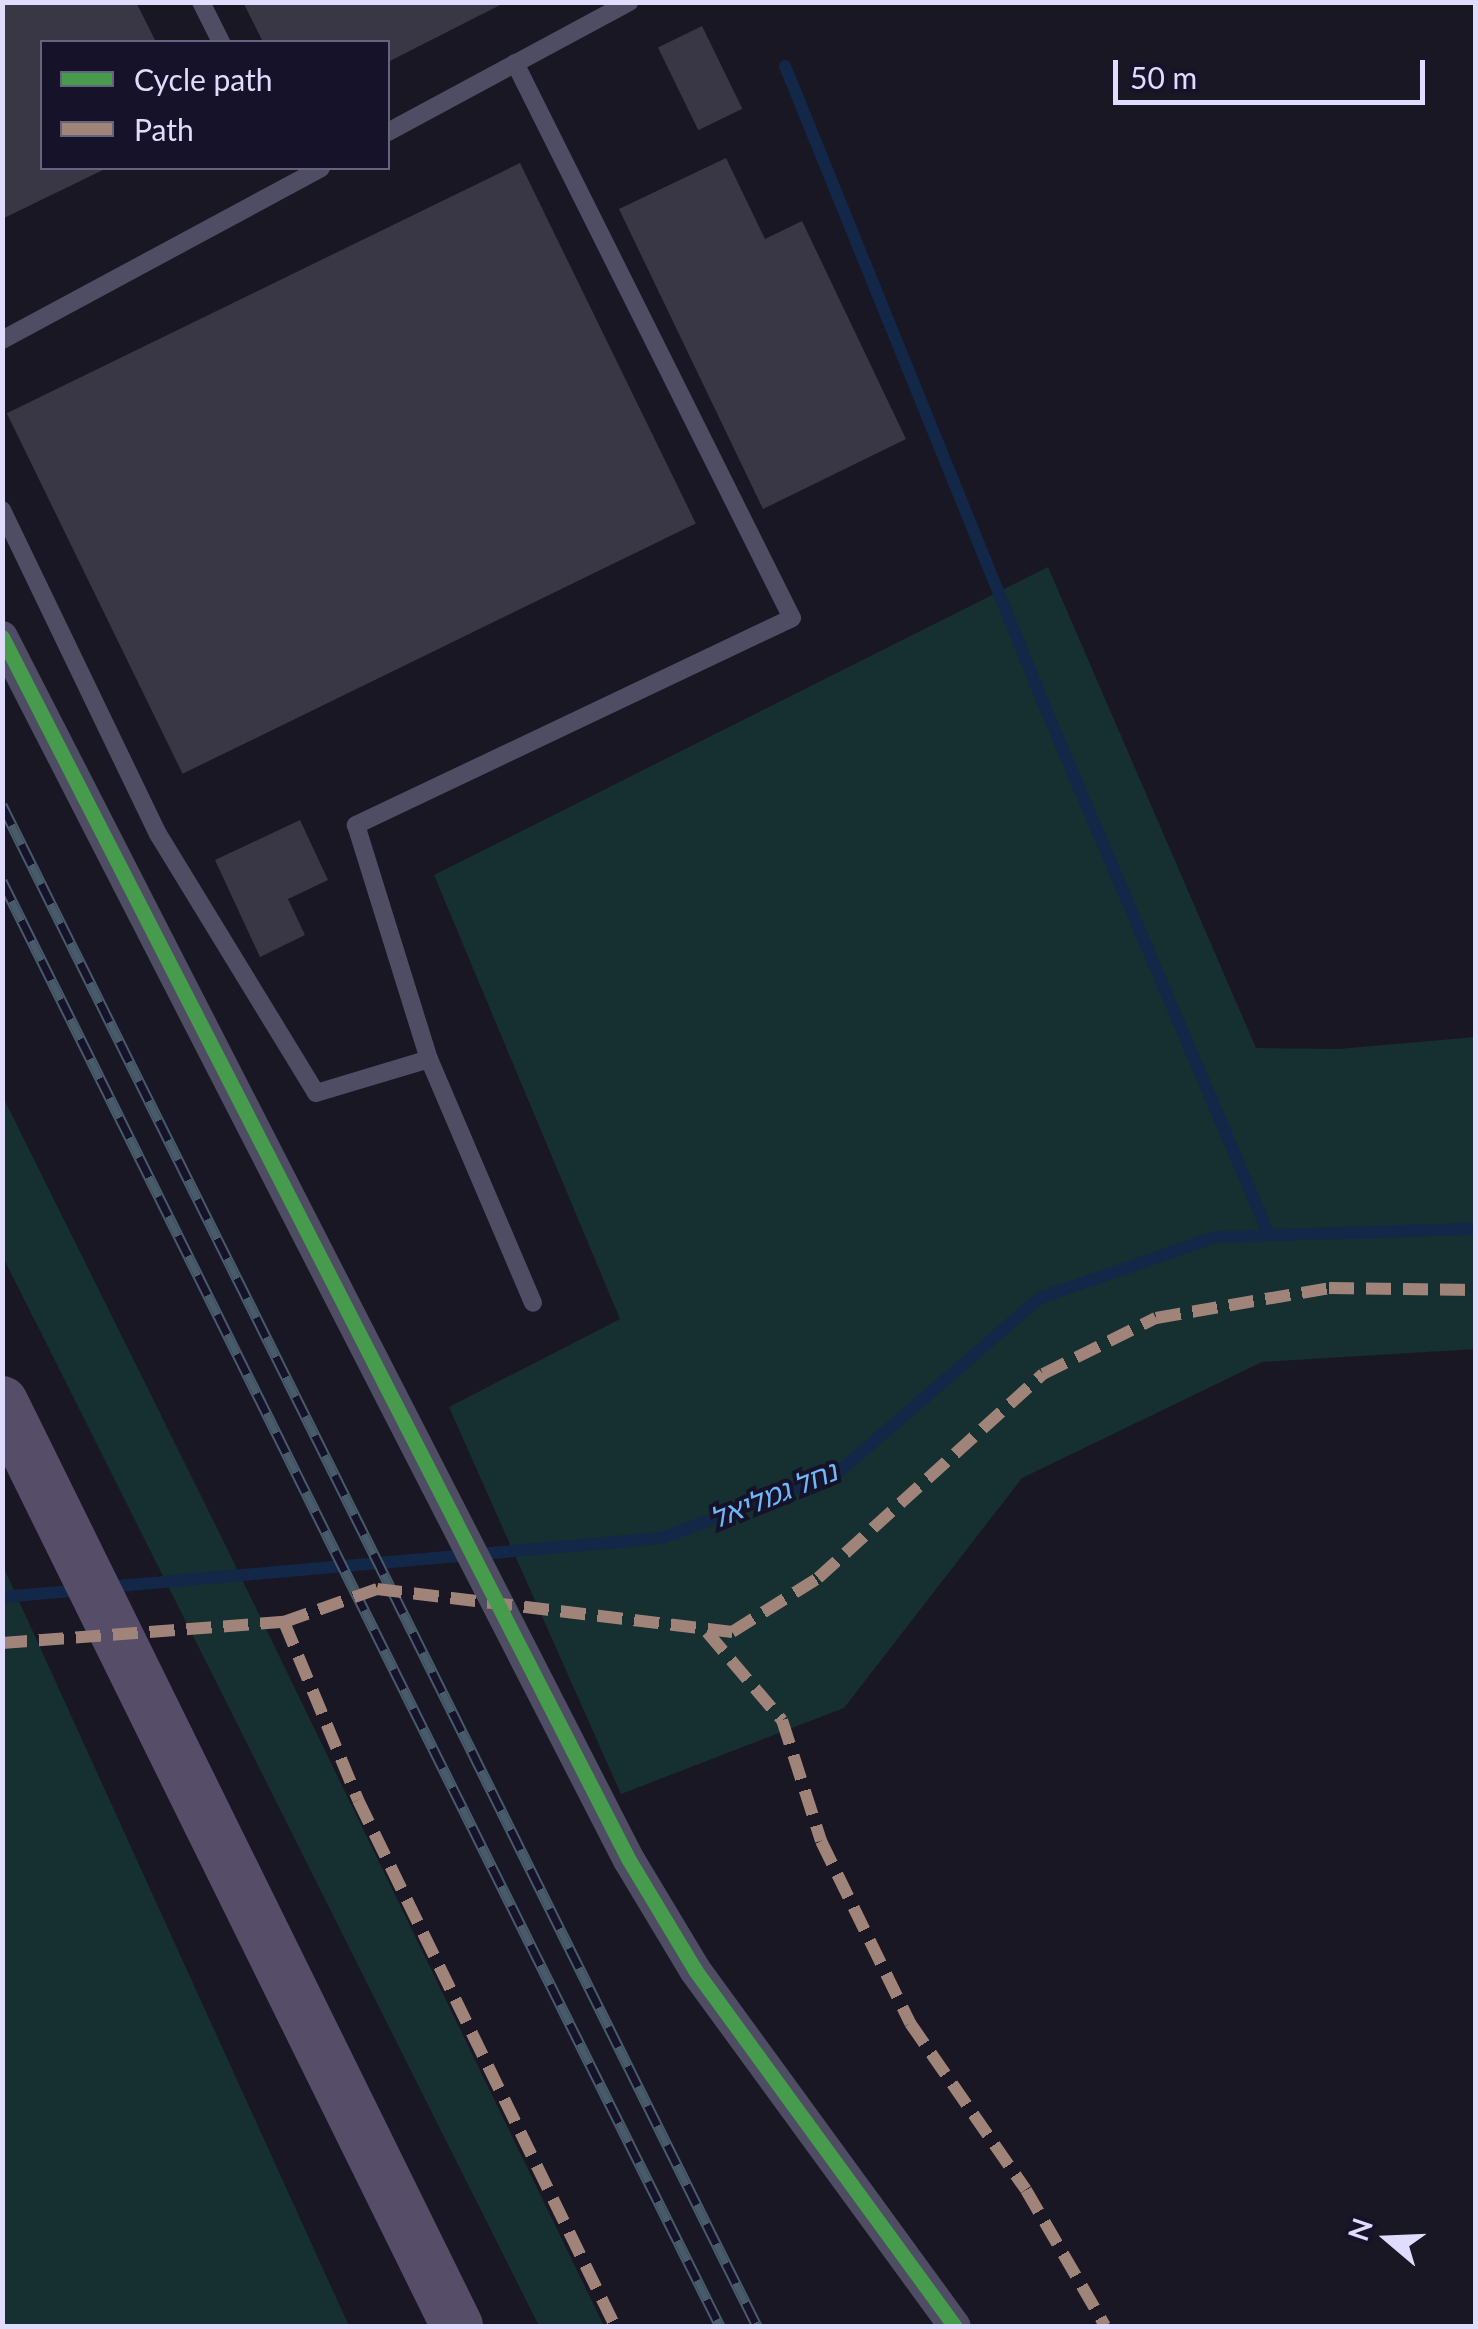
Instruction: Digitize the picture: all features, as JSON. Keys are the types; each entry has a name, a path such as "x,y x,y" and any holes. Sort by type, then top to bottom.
{"main road":[{"path":"2,1402 458,2326"}],"street":[{"path":"2,637 81,799 396,1394 556,1722 694,1970 955,2326"}],"lane":[{"path":"201,2 220,40"},
{"path":"390,131 629,2"},
{"path":"516,63 792,618 356,825 429,1059 533,1303"},
{"path":"2,340 288,175"},
{"path":"2,510 158,834 316,1093 429,1059"}],"green space":[{"path":"1048,567 1256,1048 1338,1049 1475,1037 1475,1349 1262,1362 1022,1478 844,1708 621,1794 449,1407 620,1319 434,875"},
{"path":"2,1095 604,2326 539,2326 3,1257"},
{"path":"3,1566 349,2326 3,2326"}],"building":[{"path":"2,2 136,2 155,40 40,40 40,170 103,170 2,219"},
{"path":"243,2 506,2 390,61 390,40 262,40"},
{"path":"702,26 742,109 698,130 658,47"},
{"path":"726,158 765,239 802,221 906,439 763,509 619,209"},
{"path":"520,163 696,523 183,774 7,413"},
{"path":"300,820 328,880 288,899 305,935 260,957 215,860"}],"waterway":[{"path":"785,66 1047,712 1269,1235"},
{"name":"נחל גמליאל","path":"107,1587 662,1538 840,1471 1040,1298 1215,1237 1476,1229"},
{"name":"נחל גמליאל","path":"2,1597 83,1590"}],"railway":[{"path":"2,805 757,2326"},
{"path":"2,881 720,2326"}],"marked path":[{"path":"2,1643 284,1622 377,1589 732,1632 818,1578 1043,1374 1156,1318 1329,1288 1476,1290"},
{"path":"284,1622 358,1800 615,2326"},
{"path":"707,1632 782,1720 821,1841 910,2023 1026,2190 1105,2326"}],"cycle path":[{"path":"2,637 629,1860 695,1970 955,2326"}]}
